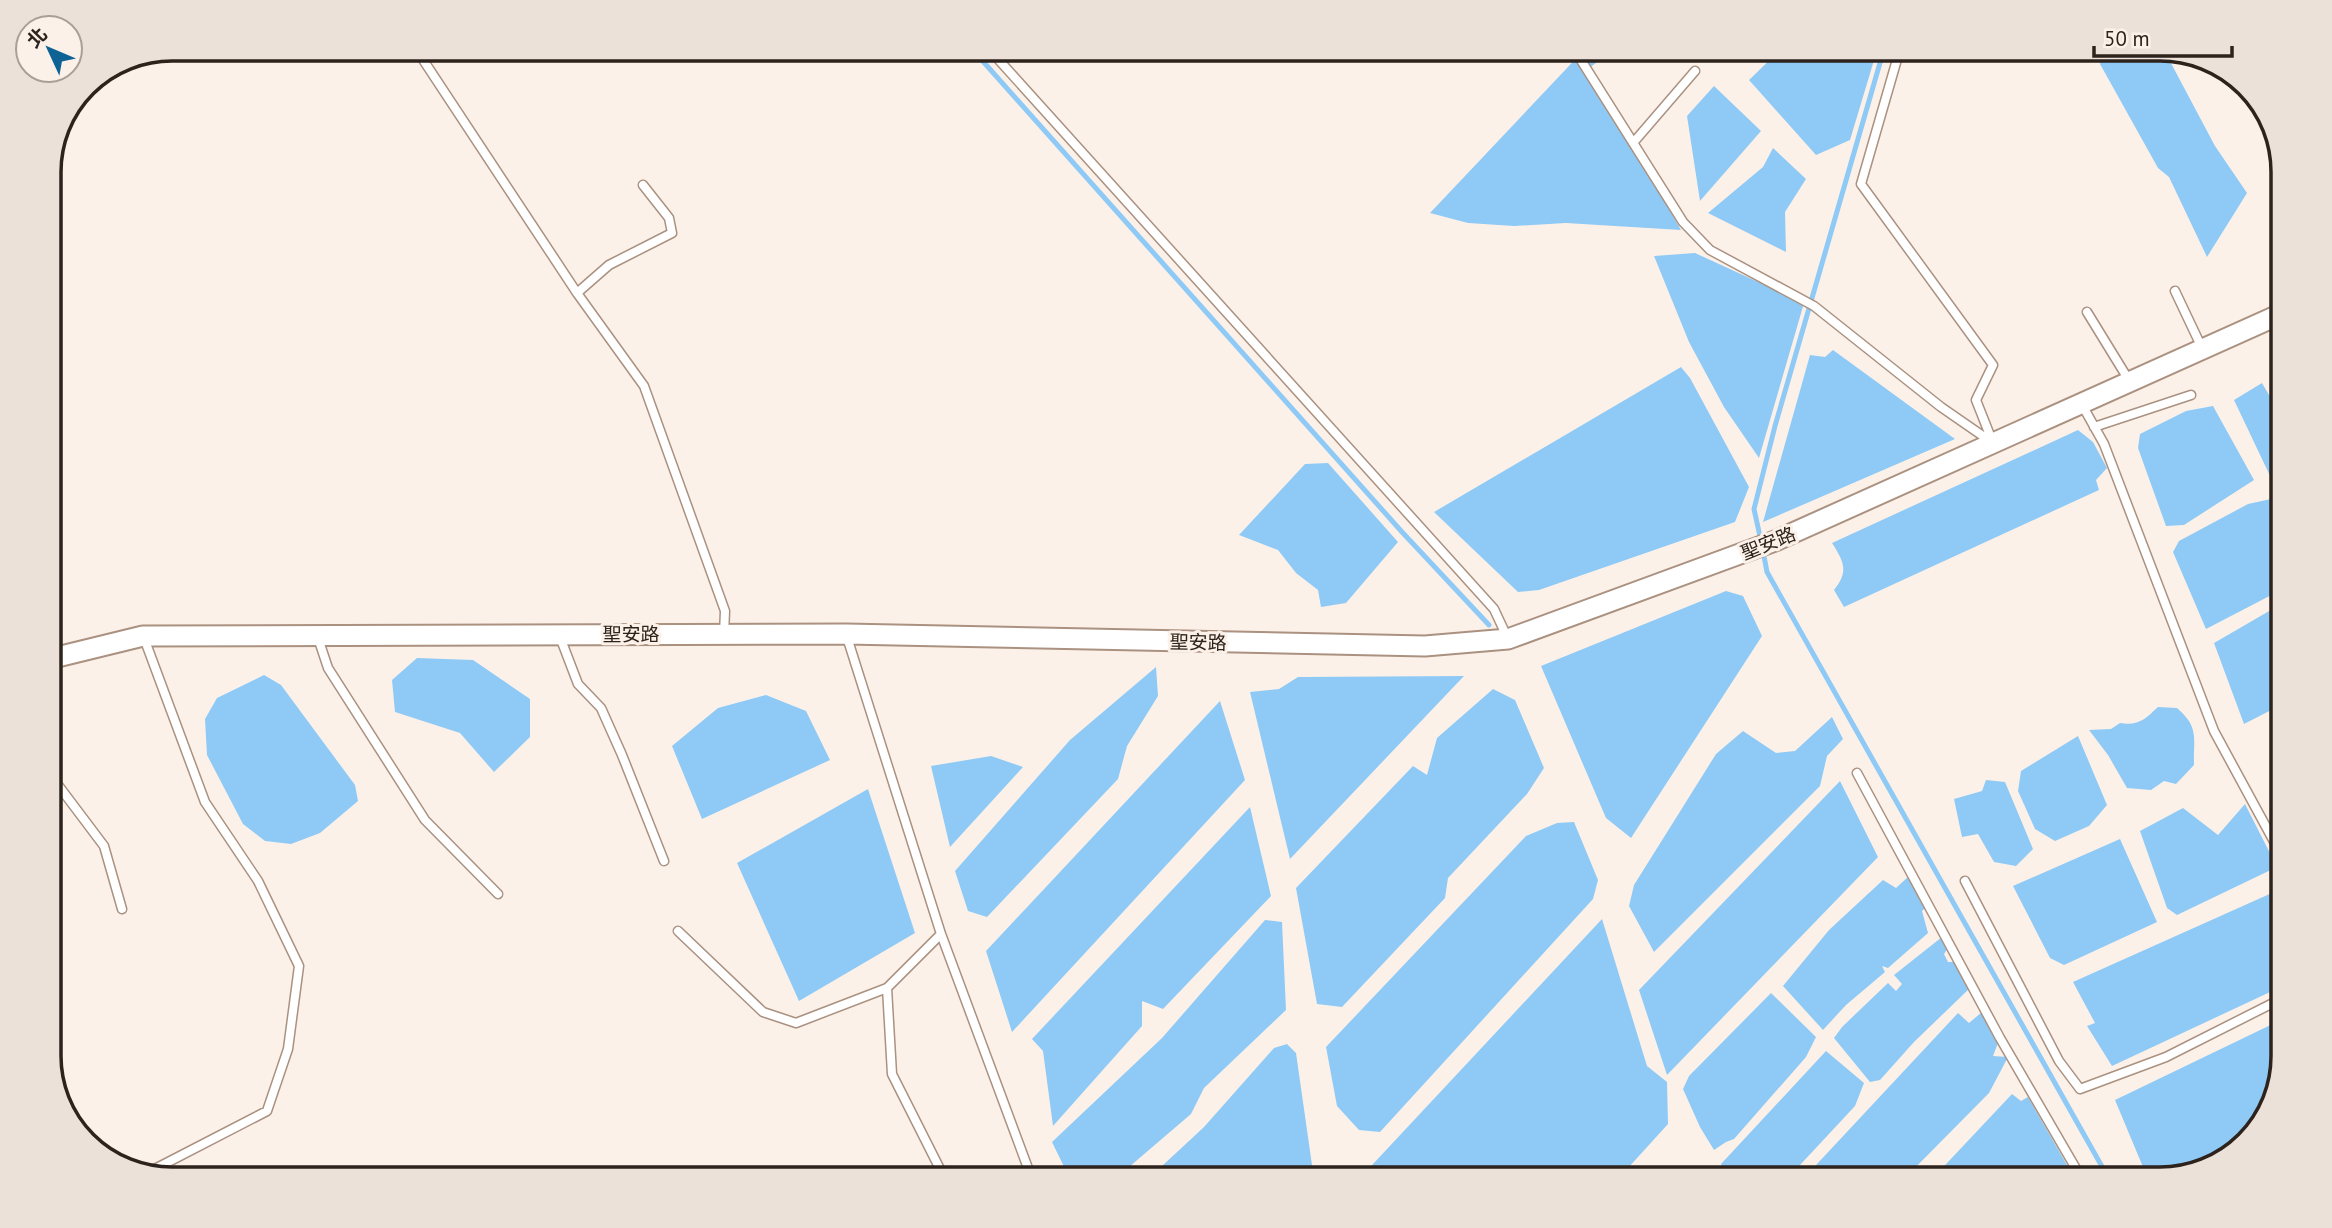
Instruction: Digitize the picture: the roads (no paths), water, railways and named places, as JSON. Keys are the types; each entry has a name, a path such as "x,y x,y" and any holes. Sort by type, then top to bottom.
{"street":[{"name":"聖安路","path":"61,656 143,636 846,634 1425,646 1508,639 1775,541 2271,318"}],"lane":[{"path":"424,61 576,293 644,386 725,611 724,634"},
{"path":"1000,61 1494,609 1508,639"},
{"path":"1582,61 1683,222 1710,250 1814,306 1941,407 1993,443"},
{"path":"1897,61 1861,184 1993,365 1976,400 1993,443"},
{"path":"1633,143 1695,71"},
{"path":"576,293 609,265 672,233 669,218 643,185"},
{"path":"2175,291 2203,349"},
{"path":"2087,313 2130,382"},
{"path":"2094,427 2191,394"},
{"path":"2081,403 2104,444 2214,731 2271,836"},
{"path":"558,634 578,684 601,708 664,861"},
{"path":"846,634 941,934 1028,1167"},
{"path":"317,635 328,668 425,820 498,894"},
{"path":"143,636 205,802 258,881 299,967 288,1049 267,1111 161,1166"},
{"path":"1857,773 2000,1038 2075,1167"},
{"path":"61,789 104,846 122,909"},
{"path":"1965,881 2059,1061 2080,1089 2166,1057 2271,1004"},
{"path":"678,931 763,1012 796,1023 887,988 941,934"},
{"path":"887,988 892,1074 939,1167"}],"water":[{"path":"1574,61 1598,61 1588,69 1681,230 1566,223 1514,226 1468,223 1430,213"},
{"path":"1769,61 1874,61 1850,140 1816,155 1749,80"},
{"path":"2100,61 2170,62 2215,146 2247,193 2207,257 2169,177 2158,168"},
{"path":"1714,86 1761,131 1700,201 1687,116"},
{"path":"1773,148 1806,179 1785,212 1786,252 1708,213 1763,167"},
{"path":"1695,253 1804,303 1759,458 1724,407 1689,342 1654,256"},
{"path":"1833,350 1955,439 1763,522 1810,355 1825,357"},
{"path":"1681,367 1690,378 1749,487 1735,522 1539,590 1518,592 1434,512"},
{"path":"2262,383 2271,398 2271,478 2234,400"},
{"path":"2213,406 2254,480 2184,525 2166,526 2138,448 2140,434 2186,411"},
{"path":"2078,430 2093,442 2107,468 2096,480 2099,490 1844,607 1834,590 1842,577 1843,566 1832,543"},
{"path":"1328,463 1398,542 1346,603 1321,607 1318,590 1296,573 1278,550 1239,535 1305,464"},
{"path":"2271,499 2271,595 2206,629 2173,552 2179,541 2248,504"},
{"path":"1726,591 1743,596 1762,636 1631,838 1606,818 1541,666"},
{"path":"2271,610 2271,710 2244,724 2214,643"},
{"path":"417,658 473,660 530,699 530,737 494,772 460,733 395,712 392,680"},
{"path":"1156,667 1158,696 1127,746 1118,779 987,917 968,911 955,871 1070,740"},
{"path":"264,675 281,685 355,785 358,801 320,833 291,844 265,841 243,824 207,755 205,719 217,698"},
{"path":"1464,676 1290,859 1250,692 1279,689 1298,677"},
{"path":"1493,689 1515,700 1544,768 1527,794 1448,878 1445,898 1342,1007 1317,1004 1296,888 1413,766 1427,775 1437,738"},
{"path":"766,695 806,711 830,760 702,819 672,746 718,708"},
{"path":"1220,701 1245,780 1012,1032 986,951"},
{"path":"2158,707 2177,708 2189,722 2194,734 2194,765 2176,784 2164,781 2151,790 2127,788 2108,755 2089,730 2111,729 2120,723 2137,722"},
{"path":"1832,717 1843,739 1827,756 1820,786 1654,952 1629,906 1634,885 1716,754 1743,731 1776,753 1795,751"},
{"path":"2078,736 2107,805 2089,826 2055,841 2035,829 2018,791 2021,771"},
{"path":"991,756 1023,767 950,847 931,766"},
{"path":"1986,780 2005,782 2033,849 2016,866 1994,862 1978,834 1962,837 1954,799 1982,791"},
{"path":"1840,781 1878,857 1667,1075 1639,990"},
{"path":"868,789 915,933 799,1001 737,863"},
{"path":"2245,804 2271,855 2271,870 2177,915 2167,908 2140,831 2183,808 2218,835"},
{"path":"1250,807 1271,896 1163,1009 1142,1001 1142,1026 1053,1126 1043,1051 1032,1039"},
{"path":"1574,822 1598,880 1593,899 1380,1132 1359,1130 1337,1106 1326,1047 1526,836 1557,823"},
{"path":"2120,839 2157,922 2064,965 2050,958 2013,886"},
{"path":"1909,876 1925,908 1922,911 1928,933 1888,968 1882,966 1885,972 1846,1005 1823,1030 1783,986 1829,930 1883,880 1896,888"},
{"path":"2271,893 2271,992 2112,1066 2087,1026 2095,1023 2073,982"},
{"path":"1602,919 1647,1066 1667,1082 1668,1124 1629,1167 1370,1167"},
{"path":"1265,920 1282,922 1286,1010 1204,1088 1191,1114 1129,1167 1064,1167 1052,1142 1162,1038"},
{"path":"1942,937 1948,948 1944,954 1948,962 1956,962 1970,988 1914,1042 1880,1080 1870,1082 1834,1038 1888,983 1896,991 1902,984 1894,975"},
{"path":"1771,993 1816,1037 1806,1057 1734,1139 1714,1150 1683,1089 1689,1076"},
{"path":"1982,1012 1998,1043 1993,1056 2008,1057 1989,1093 1916,1167 1814,1167 1958,1013 1969,1023"},
{"path":"2271,1025 2269,1078 2259,1105 2238,1134 2203,1158 2175,1166 2143,1167 2115,1100"},
{"path":"1287,1044 1296,1053 1312,1167 1161,1167 1204,1127 1274,1048"},
{"path":"1826,1051 1864,1083 1855,1106 1798,1167 1722,1167 1721,1164"},
{"path":"2012,1094 2021,1101 2028,1097 2068,1167 1943,1167"}],"waterway":[{"path":"983,61 1402,532 1489,625"},
{"path":"1761,541 1754,509 1775,426 1881,61"},
{"path":"1763,551 1767,572 2102,1167"}]}
